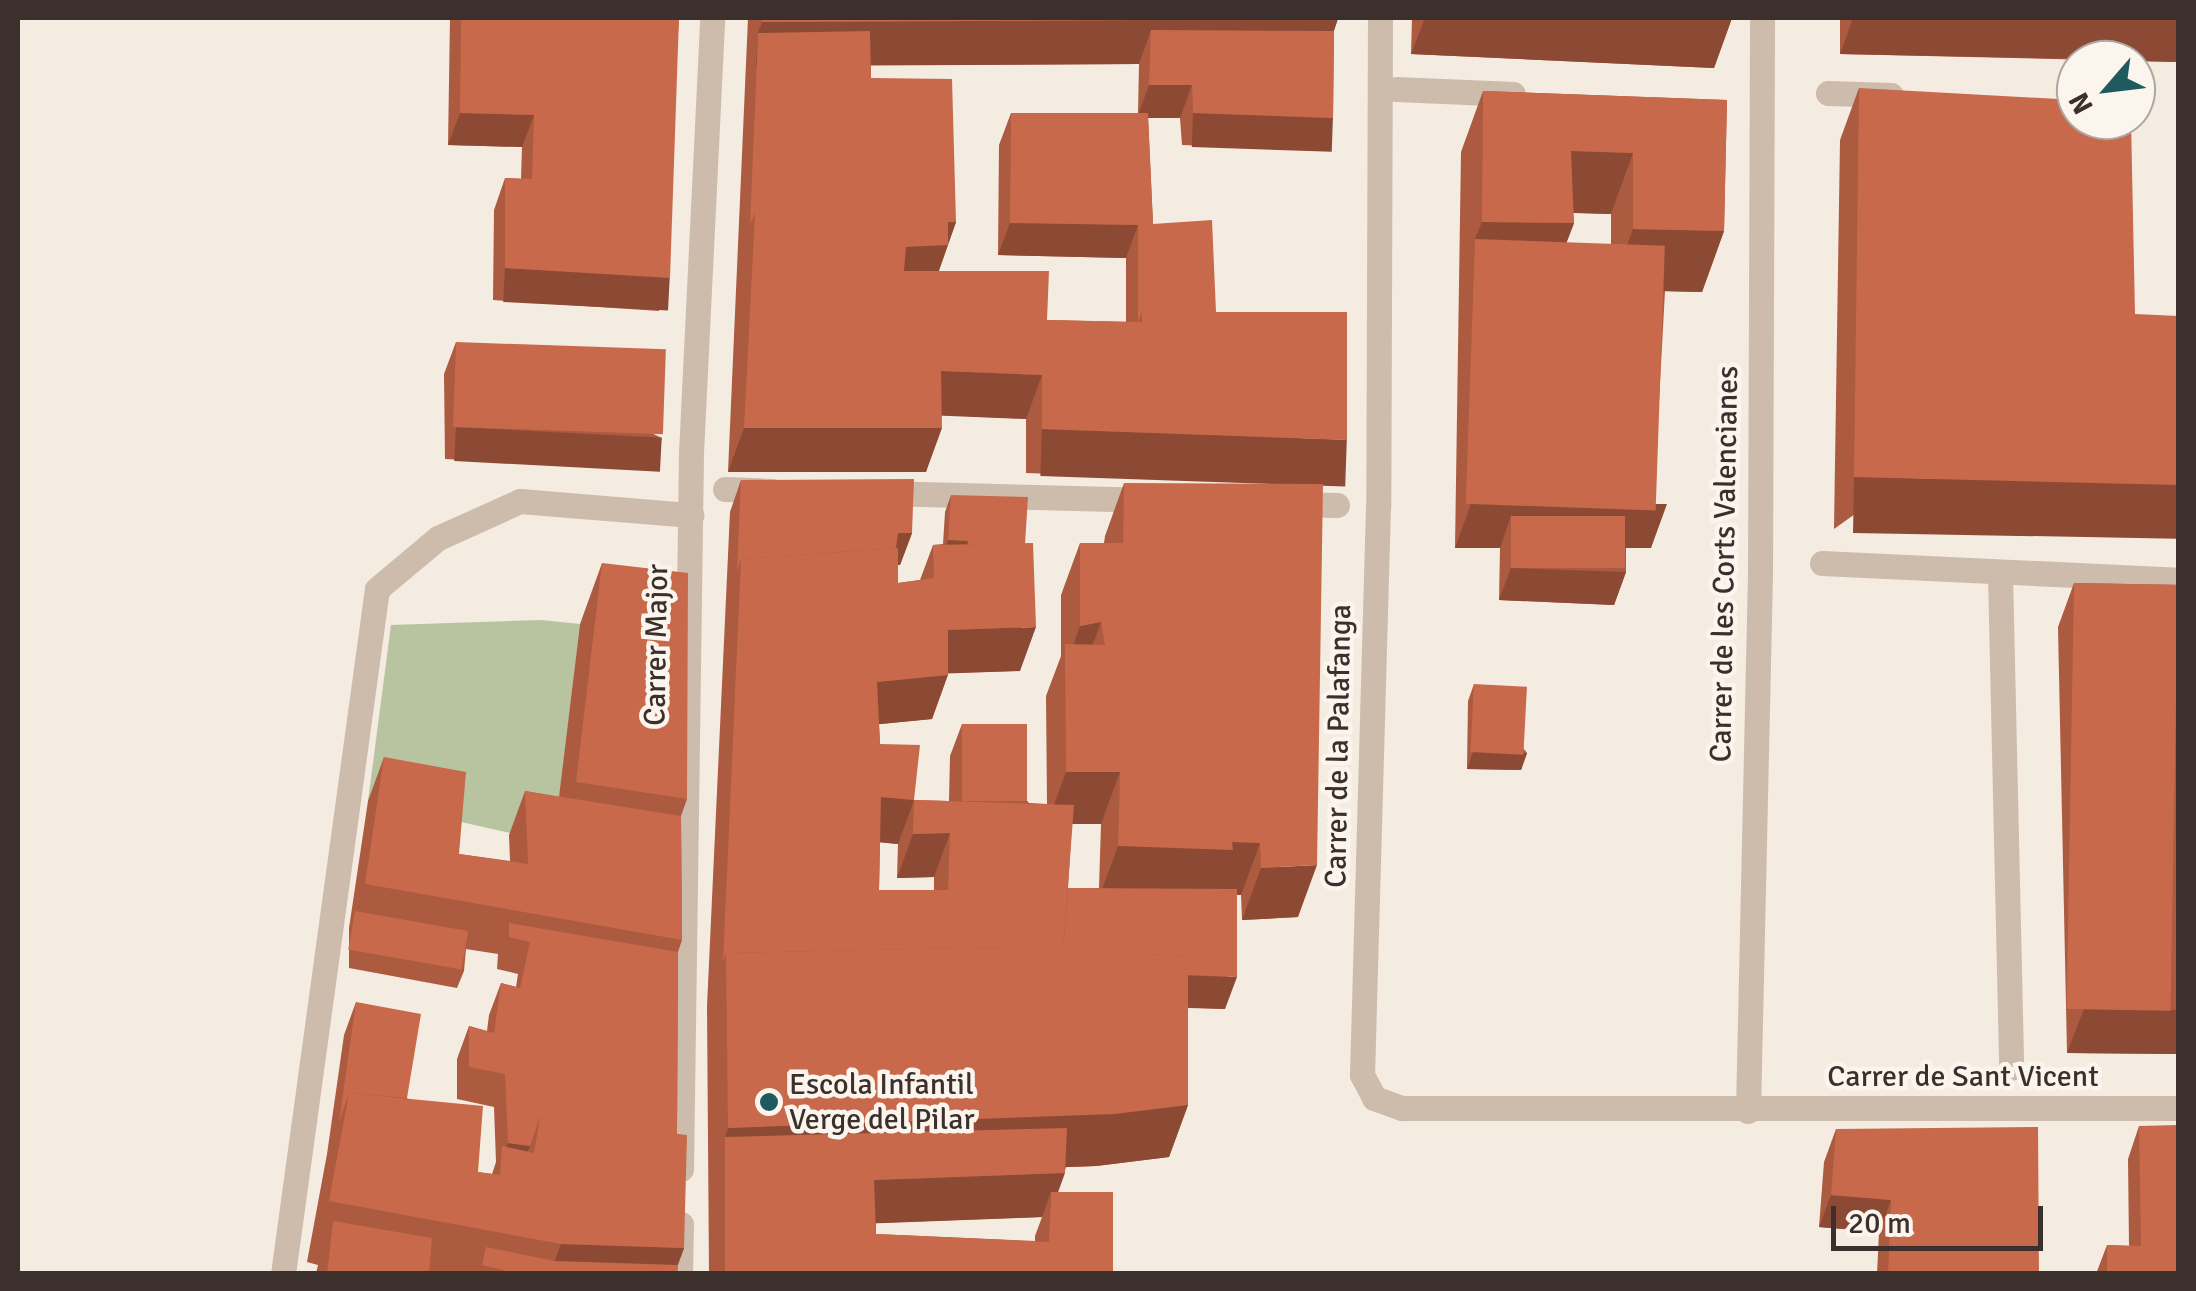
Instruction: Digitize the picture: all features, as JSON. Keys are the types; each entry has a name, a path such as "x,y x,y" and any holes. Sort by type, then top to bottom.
{"street":[{"name":"Carrer Major","path":"680,1274 691,515 712,18"},
{"name":"Carrer de la Palafanga","path":"1380,18 1378,506 1362,1075 1374,1098 1402,1108 1748,1111"},
{"name":"Carrer de les Corts Valencianes","path":"1748,1111 1760,576 1762,18"},
{"path":"1396,89 1540,95"},
{"path":"1828,94 1924,96"},
{"path":"726,490 804,492"},
{"path":"864,493 1179,501"},
{"path":"283,1274 377,590 438,538 520,501 691,515"},
{"path":"1258,503 1336,505"},
{"path":"1822,563 2178,580"},
{"path":"2000,574 2011,1068"},
{"name":"Carrer de Sant Vicent","path":"1748,1111 2178,1108"}],"green space":[{"path":"541,620 580,624 554,843 368,801 391,625"}],"building":[{"path":"461,18 679,18 670,278 505,268 505,178 532,179 534,115 460,113"},
{"path":"762,18 1338,18 1338,19 762,22"},
{"path":"1151,30 1334,31 1333,118 1193,113 1192,85 1149,85"},
{"path":"870,31 871,78 952,79 956,222 948,222 948,213 755,213 750,224 758,33"},
{"path":"1859,88 2056,99 2056,140 2131,140 2135,314 2178,316 2178,485 1854,477"},
{"path":"1483,91 1727,100 1724,231 1633,229 1633,153 1571,151 1574,223 1482,222"},
{"path":"1011,113 1148,113 1153,224 1212,220 1216,312 1142,312 1138,322 1138,225 1010,223"},
{"path":"755,213 948,213 948,245 906,247 904,271 1049,271 1047,320 1142,322 1142,312 1347,312 1347,440 1042,429 1042,375 941,371 942,428 744,428"},
{"path":"1475,239 1665,246 1656,510 1466,504"},
{"path":"456,342 666,349 663,434 453,427"},
{"path":"914,479 912,533 898,533 896,548 741,559 737,571 741,480"},
{"path":"1124,483 1323,484 1317,865 1261,868 1260,843 1232,842 1233,850 1118,846 1120,772 1066,772 1065,644 1105,645 1101,622 1080,626 1080,543 1123,543"},
{"path":"951,495 1028,497 1025,544 948,540"},
{"path":"1511,516 1625,516 1625,568 1511,568"},
{"path":"1033,543 1036,627 948,630 948,675 877,682 880,744 920,745 914,800 1074,805 1063,950 1009,947 726,953 723,962 741,559 898,548 898,583 934,578 933,545","holes":["881,797 914,800 913,834 950,833 948,890 879,890"]},
{"path":"602,563 688,573 687,799 576,782"},
{"path":"2074,583 2178,585 2171,1011 2067,1009"},
{"path":"1474,684 1527,687 1523,755 1470,752"},
{"path":"962,724 1027,724 1027,801 962,801"},
{"path":"384,757 466,772 459,854 528,864 525,791 681,816 682,940 365,884"},
{"path":"1068,888 1237,889 1237,977 1188,975 1188,956 1063,950"},
{"path":"355,911 468,931 461,969 348,949"},
{"path":"509,923 678,952 677,1134 540,1117 530,1146 508,1143 505,1074 469,1067 469,1026 494,1033 501,983 520,988 530,942 509,937"},
{"path":"1009,947 1188,956 1188,1105 1115,1114 728,1128 726,953"},
{"path":"356,1002 421,1014 407,1098 349,1093 339,1122"},
{"path":"349,1093 483,1106 478,1172 500,1175 502,1146 534,1153 540,1117 687,1135 684,1248 561,1244 329,1201"},
{"path":"2178,1125 2178,1274 2107,1274 2107,1245 2141,1246 2139,1126"},
{"path":"2038,1127 2039,1274 1888,1274 1891,1200 1831,1195 1836,1129"},
{"path":"1067,1128 1065,1173 874,1180 876,1234 1049,1242 1051,1192 1113,1192 1113,1274 725,1274 725,1137"},
{"path":"333,1221 432,1238 429,1274 327,1274"},
{"path":"486,1247 555,1261 678,1265 677,1274 503,1274 503,1270 482,1265"}],"place":[{"name":"Escola Infantil Verge del Pilar","path":"769,1102"}]}
